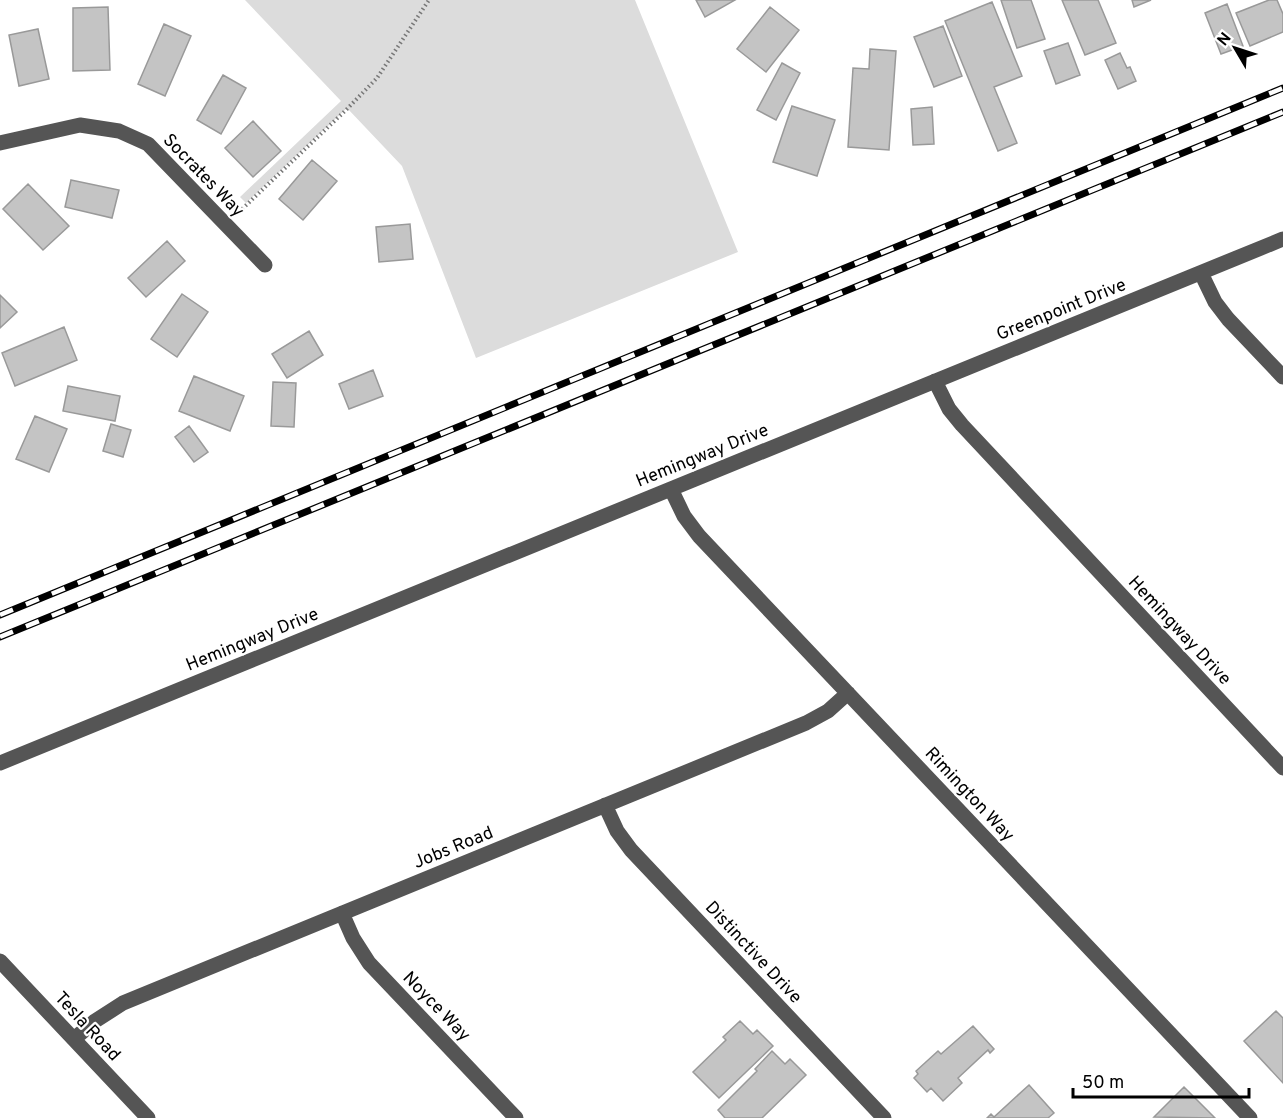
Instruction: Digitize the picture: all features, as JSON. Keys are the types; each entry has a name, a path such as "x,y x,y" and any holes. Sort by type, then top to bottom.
{"street":[{"name":"Socrates Way","path":"0,143 80,125 119,131 148,144 265,265"},
{"name":"Greenpoint Drive","path":"935,381 1283,239"},
{"path":"1201,273 1221,310 1283,377"},
{"name":"Hemingway Drive","path":"0,763 935,381 949,409 962,425 1283,768"},
{"name":"Rimington Way","path":"671,489 684,516 699,536 1250,1118"},
{"name":"Jobs Road","path":"74,1039 95,1021 123,1003 806,723 828,711 848,693"},
{"name":"Distinctive Drive","path":"605,806 617,831 631,850 884,1118"},
{"name":"Noyce Way","path":"342,913 353,938 369,963 516,1118"},
{"name":"Tesla Road","path":"0,961 148,1118"}],"path":[{"path":"226,225 377,78 429,0"}],"shaded area":[{"path":"245,0 635,0 738,252 476,358 402,166 347,108 246,203 240,197 341,101"}],"building":[{"path":"696,0 735,0 705,17"},
{"path":"1001,0 1031,0 1045,39 1017,48"},
{"path":"1062,0 1098,0 1116,43 1085,55"},
{"path":"1132,0 1151,0 1134,7"},
{"path":"1269,0 1277,0 1283,14 1283,32 1250,46 1236,13"},
{"path":"992,2 1022,76 994,87 1017,143 998,151 945,21"},
{"path":"1227,4 1243,46 1221,54 1205,13"},
{"path":"108,7 110,70 73,71 73,8"},
{"path":"770,7 799,30 766,72 737,49"},
{"path":"164,24 191,36 165,96 138,84"},
{"path":"943,26 962,76 934,87 914,37"},
{"path":"38,29 49,79 19,86 9,35"},
{"path":"1068,43 1080,75 1056,84 1044,51"},
{"path":"870,49 896,51 889,150 848,147 853,68 869,69"},
{"path":"1120,53 1136,81 1118,89 1105,60"},
{"path":"782,63 800,73 776,120 757,110"},
{"path":"223,75 246,88 221,134 197,120"},
{"path":"792,106 835,120 817,176 773,162"},
{"path":"932,107 934,144 913,145 911,109"},
{"path":"253,121 281,151 253,177 225,148"},
{"path":"312,160 337,181 303,220 279,199"},
{"path":"71,180 119,190 112,218 65,207"},
{"path":"28,184 69,226 43,250 3,209"},
{"path":"410,224 413,259 379,262 376,227"},
{"path":"167,241 185,261 146,297 128,278"},
{"path":"182,294 208,312 177,357 151,339"},
{"path":"0,295 17,312 0,328"},
{"path":"64,327 77,360 15,386 2,353"},
{"path":"309,331 323,355 287,378 272,354"},
{"path":"373,370 383,396 349,409 339,384"},
{"path":"194,376 244,396 230,431 179,411"},
{"path":"273,382 296,383 294,427 271,426"},
{"path":"68,386 120,396 115,421 63,411"},
{"path":"35,416 67,429 49,472 16,459"},
{"path":"111,424 131,430 123,457 103,451"},
{"path":"189,426 208,452 194,462 175,437"},
{"path":"1276,1011 1283,1018 1283,1083 1244,1041"},
{"path":"740,1021 753,1034 757,1030 773,1046 719,1098 693,1072 726,1040 723,1037"},
{"path":"973,1026 994,1049 990,1053 988,1050 958,1078 962,1083 943,1101 931,1088 927,1092 914,1078 918,1074 916,1071 938,1051 941,1054"},
{"path":"772,1051 785,1064 790,1059 806,1075 762,1118 725,1118 718,1110 757,1071 755,1069"},
{"path":"1029,1085 1054,1113 1048,1118 987,1118 991,1114 994,1117"},
{"path":"1184,1087 1215,1118 1154,1117"}],"railway":[{"path":"0,615 1283,88"},
{"path":"0,637 1283,112"}]}
